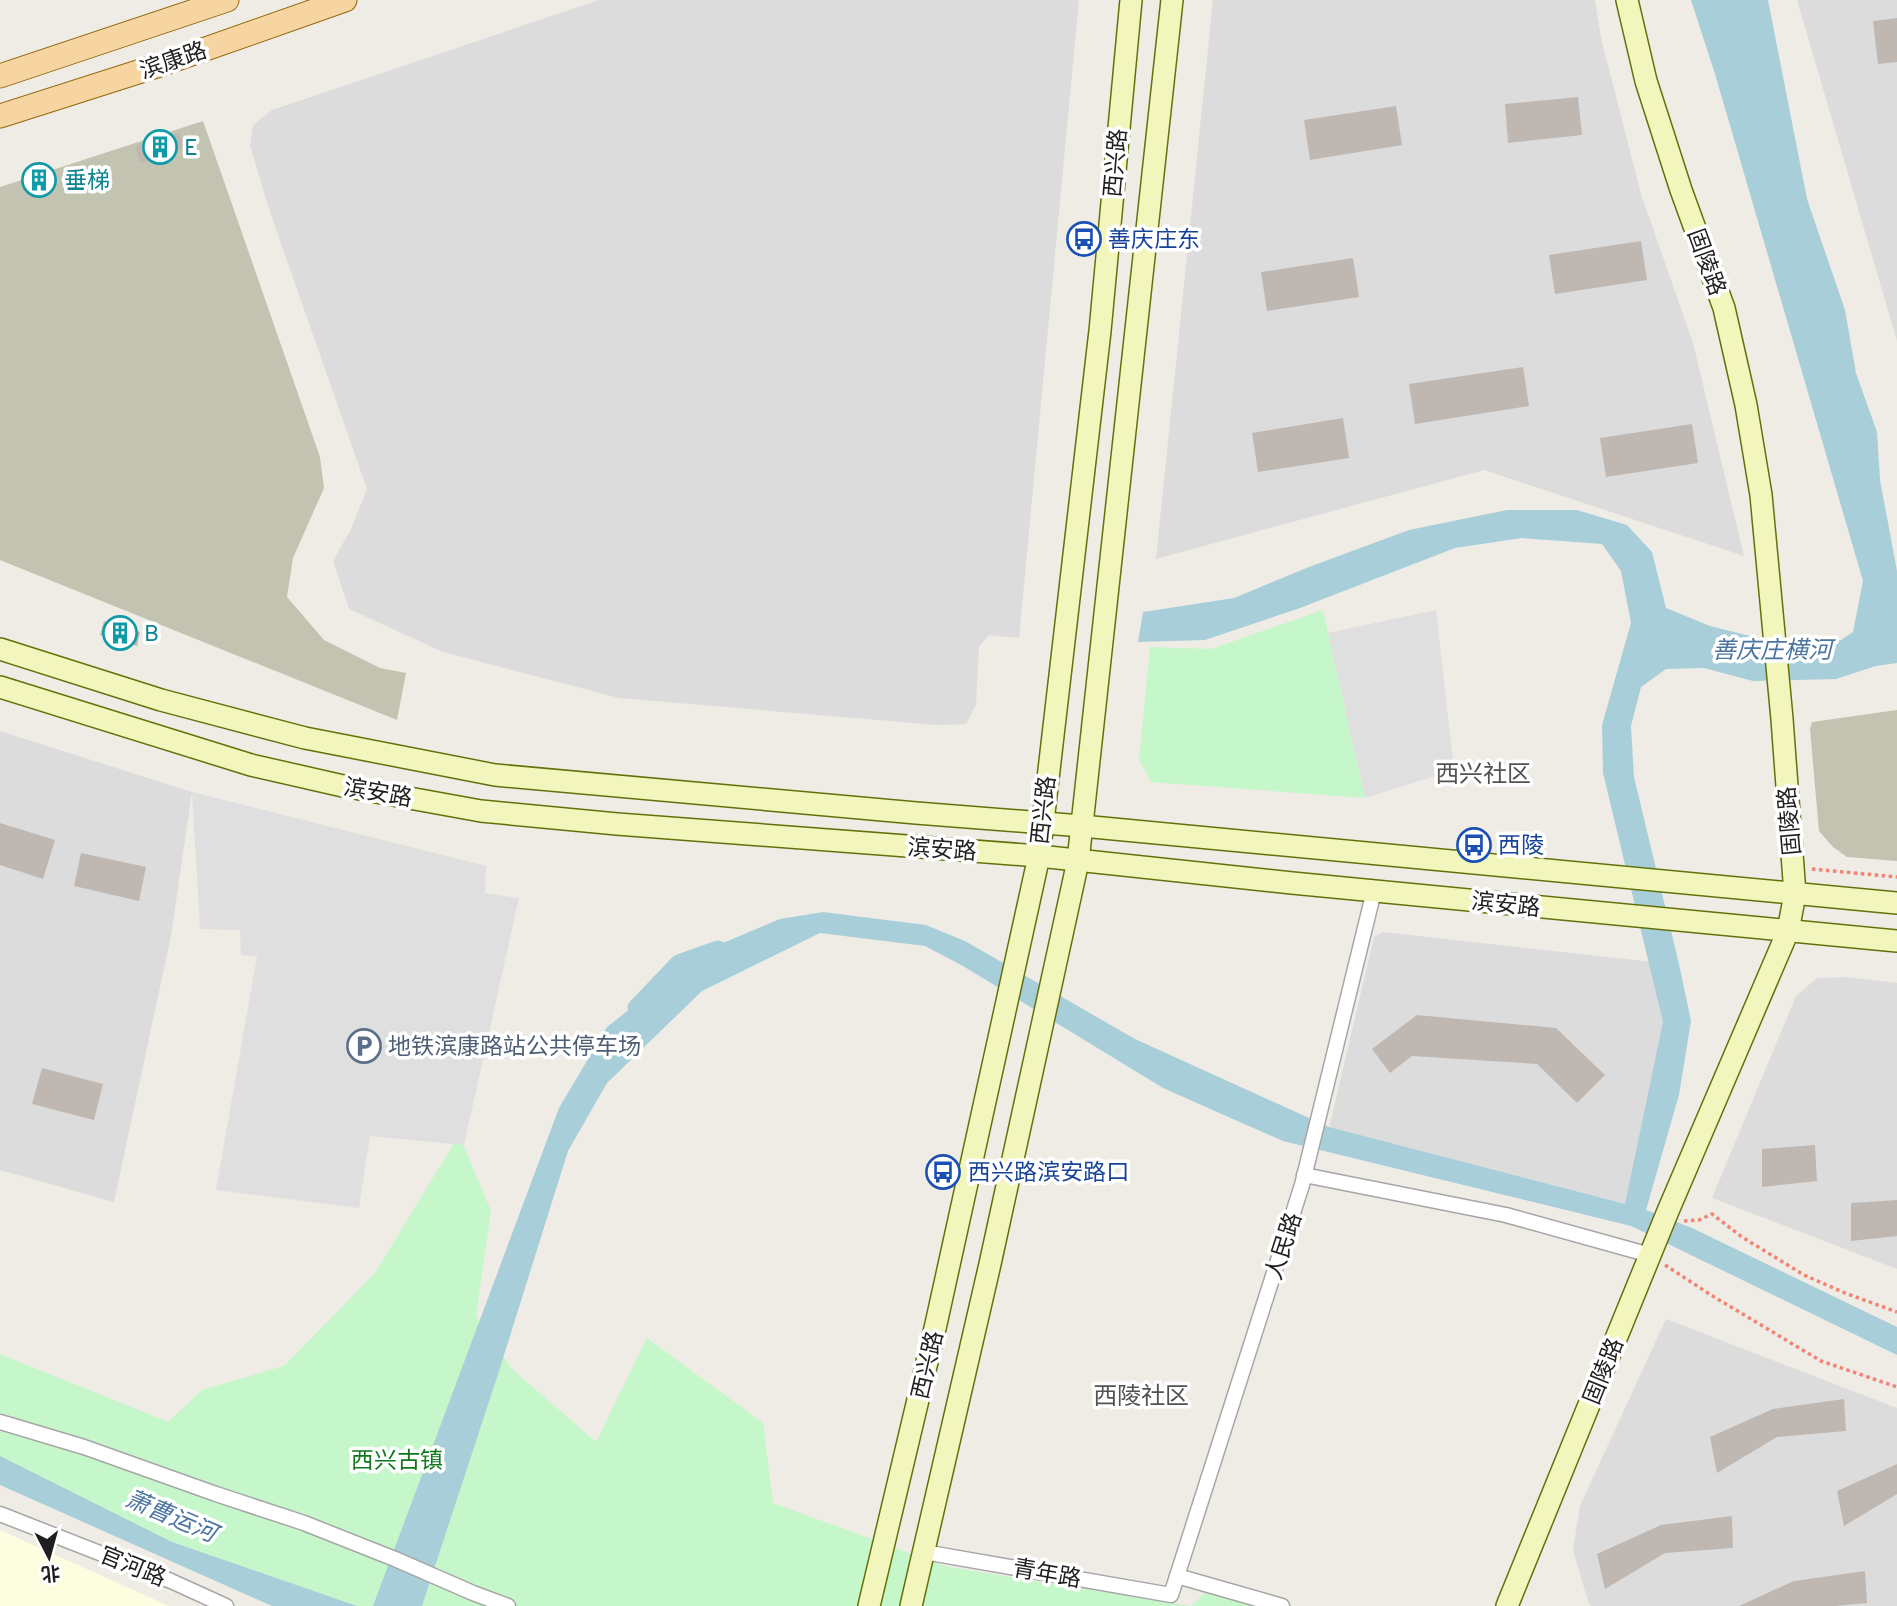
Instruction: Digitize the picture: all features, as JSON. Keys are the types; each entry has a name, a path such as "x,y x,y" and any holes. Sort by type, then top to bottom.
{"main road":[{"name":"滨康路","path":"0,76 227,0"},
{"name":"滨康路","path":"0,116 163,64 345,0"},
{"name":"西兴路","path":"869,1606 936,1324 1039,856 1100,331 1131,0"},
{"name":"西兴路","path":"911,1606 990,1264 1078,861 1172,0"},
{"name":"固陵路","path":"1507,1606 1668,1211 1788,931 1795,894 1761,495 1741,381 1724,308 1681,190 1646,81 1627,0"},
{"name":"滨安路","path":"0,649 160,700 292,734 495,775 1041,822 1897,903"},
{"name":"滨安路","path":"0,687 251,765 343,786 481,811 1039,856 1897,941"}],"street":[{"name":"人民路","path":"1171,1595 1304,1175 1374,891"},
{"path":"1304,1175 1506,1215 1650,1255"},
{"path":"0,1422 84,1447 304,1523 508,1606"},
{"name":"官河路","path":"0,1514 172,1581 226,1606"},
{"name":"青年路","path":"924,1552 1171,1595"},
{"path":"1177,1576 1282,1606"}],"path":[{"path":"1793,867 1897,877"},
{"path":"1668,1211 1679,1221 1699,1220 1712,1214 1742,1237 1804,1275 1897,1312"},
{"path":"1650,1255 1711,1295 1821,1360 1897,1387"}],"shaded area":[{"path":"599,0 1079,0 1019,638 989,635 979,647 976,705 966,724 937,725 619,698 443,652 349,609 333,561 351,529 367,489 271,215 250,146 253,125 272,110"},
{"path":"1213,0 1595,0 1601,38 1641,194 1693,343 1744,556 1484,470 1156,559"},
{"path":"1797,0 1897,0 1897,341"},
{"path":"203,121 320,457 324,488 293,558 287,597 324,640 380,668 406,673 397,720 0,560 0,187"},
{"path":"1436,610 1454,770 1365,798 1328,633"},
{"path":"1897,710 1897,861 1847,857 1833,847 1819,831 1810,729 1812,722"},
{"path":"0,731 192,792 171,936 114,1202 0,1170"},
{"name":"地铁滨康路站公共停车场","path":"192,792 486,866 485,893 519,898 464,1145 370,1136 359,1208 216,1190 257,956 241,955 240,930 200,929"},
{"path":"1383,932 1662,963 1673,1015 1623,1213 1326,1141 1374,937"},
{"path":"1846,977 1897,983 1897,1269 1712,1198 1796,996 1817,978"},
{"path":"1666,1319 1897,1408 1897,1606 1591,1606 1573,1550 1580,1506"},
{"path":"0,1530 169,1606 0,1606"}],"green space":[{"path":"1323,610 1365,798 1151,782 1139,760 1150,647 1211,649"},
{"name":"西兴古镇","path":"459,1135 491,1211 476,1316 512,1369 596,1442 647,1338 763,1423 773,1503 948,1567 1191,1606 357,1606 0,1483 0,1354 168,1422 202,1390 284,1366 375,1273"},
{"path":"1205,1593 1262,1606 1191,1606"}],"water":[{"name":"善庆庄横河","path":"1691,0 1768,0 1807,199 1845,310 1856,373 1877,432 1880,480 1897,571 1897,663 1876,666 1836,679 1753,681 1704,668 1666,669 1641,687 1631,726 1634,777 1691,1021 1679,1095 1646,1210 1692,1228 1897,1327 1897,1355 1631,1226 1283,1141 1163,1088 963,966 925,946 820,933 702,991 607,1083 568,1151 422,1606 373,1606 559,1108 607,1027 704,951 780,919 823,912 926,925 965,941 1135,1039 1329,1127 1625,1204 1663,1022 1603,773 1602,725 1631,623 1621,571 1602,544 1522,538 1455,548 1300,608 1205,640 1138,642 1143,612 1234,598 1409,530 1507,510 1577,510 1627,525 1652,552 1666,608 1710,626 1754,637 1841,640 1853,632 1863,581"},
{"path":"0,1456 172,1542 357,1606 272,1606 0,1485"}],"building":[{"path":"1897,18 1897,62 1878,64 1873,21"},
{"path":"1578,97 1582,135 1508,143 1505,104"},
{"path":"1396,106 1402,145 1310,160 1304,120"},
{"name":"E","path":"179,132 185,148 140,163 135,146"},
{"path":"1641,241 1647,280 1555,294 1549,255"},
{"path":"1353,258 1359,297 1267,311 1261,272"},
{"path":"1523,367 1529,406 1415,424 1409,384"},
{"path":"1343,418 1349,458 1258,472 1252,433"},
{"path":"1692,424 1698,463 1606,477 1600,438"},
{"name":"B","path":"104,621 140,632 137,646 100,635"},
{"path":"0,823 55,840 43,879 0,865"},
{"path":"81,853 146,867 139,901 74,886"},
{"path":"1417,1015 1556,1028 1605,1075 1577,1103 1537,1064 1412,1056 1390,1073 1372,1049"},
{"path":"42,1068 103,1084 94,1120 32,1104"},
{"path":"1815,1145 1817,1181 1762,1187 1762,1149"},
{"path":"1897,1200 1897,1236 1851,1241 1851,1203"},
{"path":"1844,1399 1846,1431 1777,1437 1717,1473 1710,1437 1773,1409"},
{"path":"1897,1464 1897,1494 1844,1526 1837,1491"},
{"path":"1732,1516 1733,1548 1665,1553 1605,1589 1597,1554 1661,1525"},
{"path":"1865,1571 1867,1603 1835,1606 1739,1606 1794,1581"}],"waterway":[{"path":"637,1008 679,964 718,950"}],"place":[{"name":"E","path":"160,147"},
{"name":"垂梯","path":"39,180"},
{"name":"善庆庄东","path":"1084,239"},
{"name":"B","path":"120,633"},
{"name":"西陵","path":"1474,845"},
{"name":"地铁滨康路站公共停车场","path":"364,1046"},
{"name":"西兴路滨安路口","path":"943,1172"}],"district":[{"name":"西兴社区","path":"1483,774"},
{"name":"西陵社区","path":"1141,1396"}],"water label":[{"name":"萧曹运河","path":"171,1516"}]}
